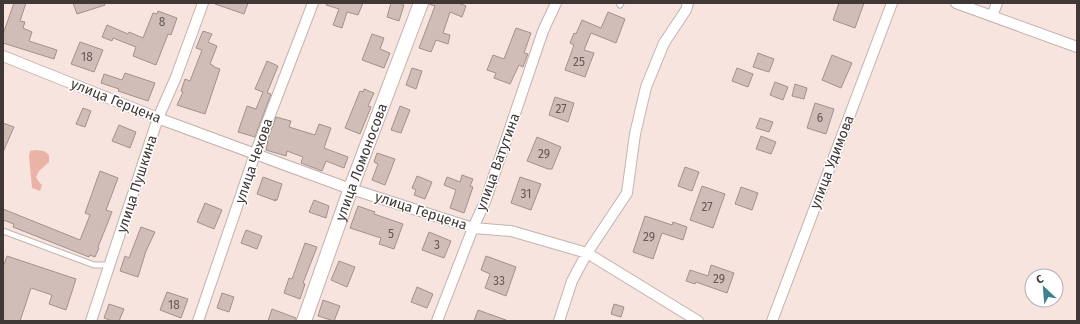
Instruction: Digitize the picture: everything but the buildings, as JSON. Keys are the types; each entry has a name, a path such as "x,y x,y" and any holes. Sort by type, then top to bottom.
{"street":[{"name":"улица Пушкина","path":"91,321 158,118 176,77 203,3"},
{"name":"улица Чехова","path":"198,321 255,154 313,3"},
{"name":"улица Ломоносова","path":"304,321 351,188 421,3"},
{"name":"улица Ватутина","path":"438,321 473,228 486,202 543,31 556,3"},
{"path":"559,321 572,281 587,253 627,193 635,134 646,87 664,43 686,10 688,3"},
{"name":"улица Удимова","path":"772,321 892,3"},
{"path":"956,3 1077,48"},
{"path":"992,16 997,3"},
{"name":"улица Герцена","path":"3,56 158,118 351,188 473,228 512,231 587,253 698,321"}],"lane":[{"path":"3,232 94,265 109,265"}],"shaded area":[{"path":"30,151 44,151 49,155 49,162 39,171 36,177 42,185 40,191 32,188 29,156"}]}
